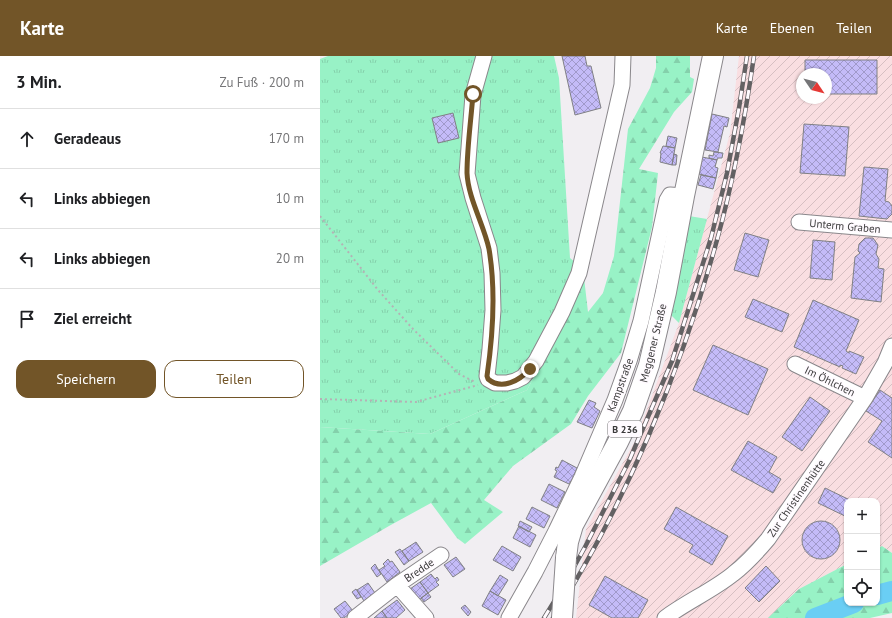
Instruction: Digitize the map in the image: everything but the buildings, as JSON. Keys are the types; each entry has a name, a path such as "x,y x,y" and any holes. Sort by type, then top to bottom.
{"main road":[{"name":"Meggener Straße","path":"562,618 566,558 572,525 618,442 633,411 647,372 664,298 713,56"}],"street":[{"path":"484,56 473,94 467,174 472,198 489,248 492,273 492,310 487,376 488,379 495,383 507,383 523,377 536,361 562,312 579,273 622,85 624,66 623,56"},
{"name":"Kampstraße","path":"509,618 556,531 598,441 622,380 640,321 667,200 670,195 684,196"},
{"name":"Unterm Graben","path":"799,222 892,230"},
{"name":"Zur Christinenhütte","path":"665,618 732,575 752,557 768,539 865,398 885,363 892,346"},
{"name":"Im Öhlchen","path":"795,364 865,398"},
{"name":"Bredde","path":"355,618 397,585 441,555"},
{"name":"Bredde","path":"397,585 426,618"}],"path":[{"path":"320,216 378,290 413,329 459,374 480,384 416,402 320,399"}],"shaded area":[{"path":"739,56 892,56 892,553 882,546 880,547 880,498 844,498 844,566 799,589 768,618 576,618 586,529 635,441 679,323 730,133"}],"green space":[{"path":"328,56 554,56 559,78 570,258 583,269 566,316 527,390 430,434 320,427 320,59"},
{"path":"656,56 690,56 690,77 694,79 692,92 674,112 639,169 658,173 652,227 621,353 588,396 571,424 513,466 484,500 503,512 465,544 457,538 431,503 320,566 320,427 430,434 527,390 566,316 583,269 588,312 603,293 614,256 628,129 650,88 656,68"},
{"path":"689,216 707,219 679,323 670,314"},
{"path":"882,546 892,553 892,613 870,618 768,618 799,589 844,566 844,606 880,606 880,547"}],"waterway":[{"path":"880,594 892,591"},
{"path":"815,618 846,606"}],"railway":[{"path":"544,618 585,547 629,461 672,361 711,238 727,173 747,56"},
{"path":"553,618 580,574 604,529 649,435 669,387 703,289 729,194 743,125 754,56"}],"route":[{"path":"473,94 467,174 472,198 489,248 492,273 492,310 487,376 490,382 507,383 523,377 530,369"}]}
